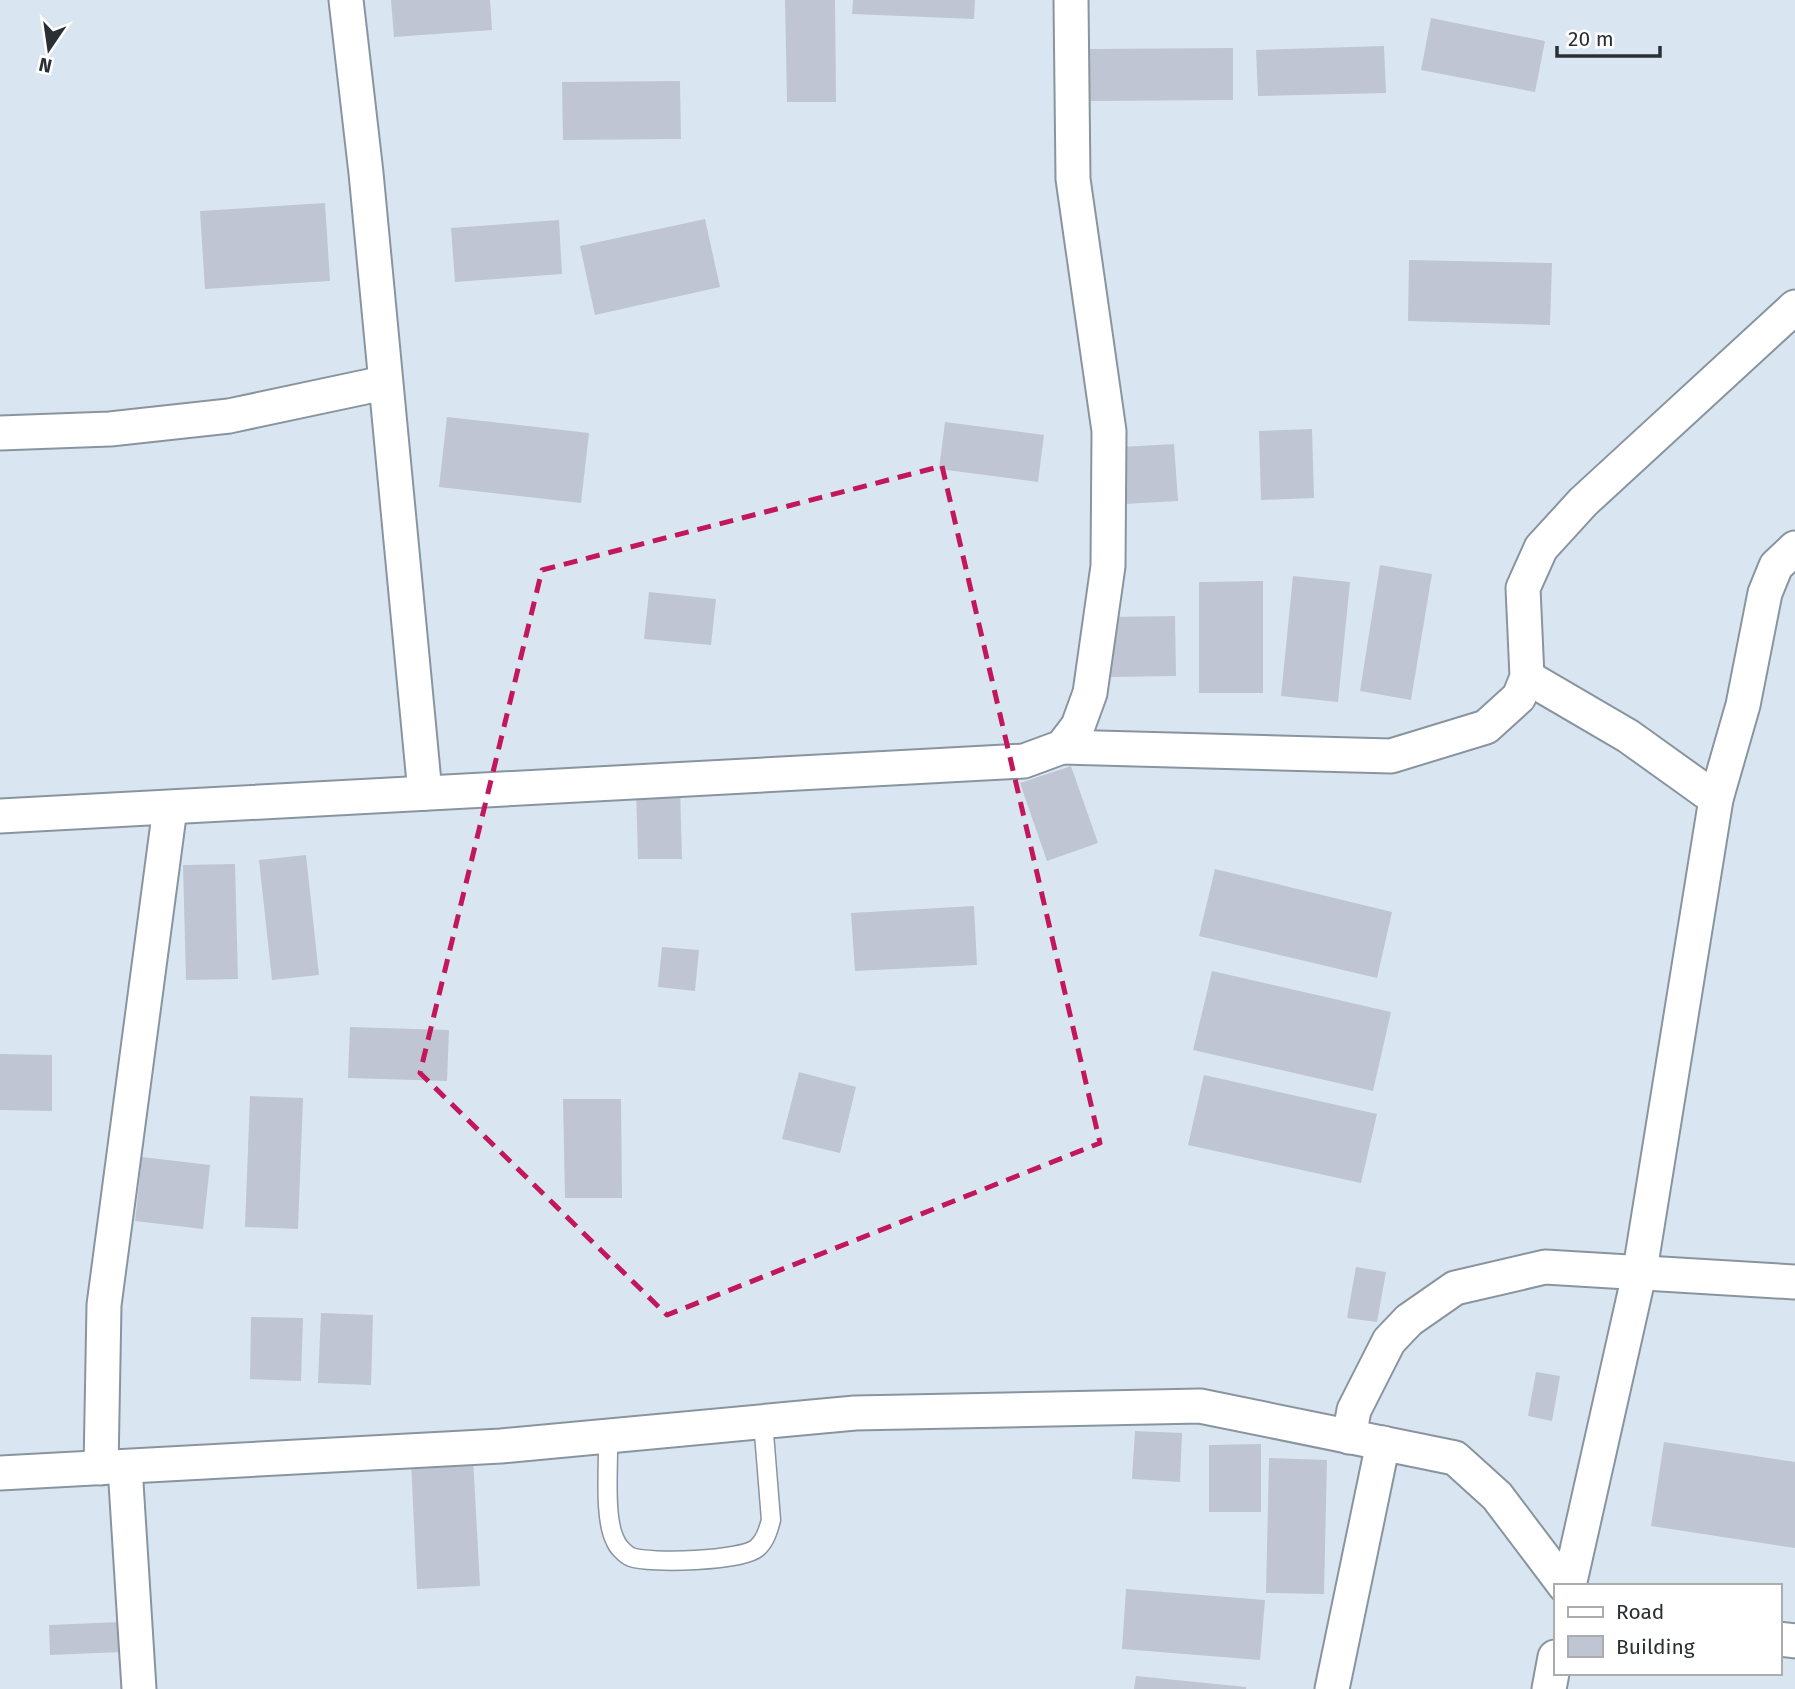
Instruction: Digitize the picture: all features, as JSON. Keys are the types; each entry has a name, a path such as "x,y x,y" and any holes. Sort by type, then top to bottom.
{"street":[{"path":"346,0 366,173 425,793"},
{"path":"1062,747 1078,726 1090,693 1108,553 1109,431 1073,179 1071,0"},
{"path":"0,816 1024,761 1062,747 1391,756 1486,727 1519,697 1527,677 1523,588 1541,548 1583,502 1795,307"},
{"path":"0,433 110,429 229,416 384,383"},
{"path":"1567,1584 1640,1270 1716,799 1743,705 1765,593 1776,566 1795,548"},
{"path":"1527,677 1628,736 1716,799"},
{"path":"139,1689 113,1467 104,1305 170,807"},
{"path":"1349,1437 1354,1410 1389,1341 1409,1320 1454,1288 1545,1267 1640,1270 1795,1282"},
{"path":"0,1473 501,1446 855,1413 1200,1406 1455,1458 1497,1496 1565,1584"},
{"path":"1332,1689 1382,1443"},
{"path":"1549,1689 1554,1662"}],"lane":[{"path":"608,1436 611,1526 616,1544 629,1556 647,1560 742,1557 757,1549 767,1535 771,1520 763,1421"}],"highlighted area":[{"path":"942,466 1100,1143 667,1315 420,1073 542,570"}],"building":[{"path":"391,0 490,0 492,30 394,37"},
{"path":"785,0 835,0 836,102 787,102"},
{"path":"853,0 975,0 974,19 852,14"},
{"path":"1431,18 1545,41 1535,92 1421,70"},
{"path":"1384,46 1386,93 1258,96 1256,50"},
{"path":"1233,48 1233,100 1089,101 1088,49"},
{"path":"680,81 681,139 563,140 562,82"},
{"path":"325,203 330,281 205,289 200,211"},
{"path":"705,219 720,287 595,315 580,246"},
{"path":"559,220 562,274 455,282 451,228"},
{"path":"1409,260 1552,263 1550,325 1408,321"},
{"path":"447,417 589,433 581,503 439,487"},
{"path":"945,422 1044,435 1038,482 939,469"},
{"path":"1312,429 1314,498 1261,500 1259,431"},
{"path":"1174,444 1178,501 1124,504 1121,447"},
{"path":"1380,565 1432,574 1411,700 1360,691"},
{"path":"1293,576 1350,582 1338,702 1281,696"},
{"path":"1263,581 1263,693 1199,693 1199,582"},
{"path":"649,592 716,599 711,645 644,639"},
{"path":"1175,616 1176,676 1110,677 1108,617"},
{"path":"1071,766 1098,843 1047,861 1020,783"},
{"path":"680,786 682,859 638,859 636,787"},
{"path":"306,855 319,975 272,980 259,860"},
{"path":"235,864 238,979 186,980 183,865"},
{"path":"1215,869 1392,912 1377,978 1199,936"},
{"path":"974,906 977,965 855,971 851,913"},
{"path":"662,947 699,950 695,991 658,987"},
{"path":"1212,971 1391,1012 1373,1091 1193,1050"},
{"path":"350,1027 449,1030 447,1081 348,1078"},
{"path":"0,1054 52,1055 52,1111 0,1110"},
{"path":"799,1072 856,1087 840,1153 782,1139"},
{"path":"1204,1075 1377,1114 1361,1183 1188,1145"},
{"path":"250,1096 303,1098 298,1229 245,1227"},
{"path":"563,1099 621,1099 622,1198 565,1198"},
{"path":"142,1157 210,1165 203,1229 135,1221"},
{"path":"1356,1267 1386,1272 1377,1322 1347,1318"},
{"path":"321,1313 373,1315 371,1385 318,1383"},
{"path":"251,1317 303,1318 301,1381 250,1379"},
{"path":"1536,1372 1560,1376 1552,1421 1528,1416"},
{"path":"1135,1431 1182,1433 1180,1482 1132,1479"},
{"path":"1664,1442 1795,1462 1795,1548 1651,1526"},
{"path":"1261,1444 1261,1512 1209,1512 1209,1445"},
{"path":"473,1458 480,1586 417,1589 411,1461"},
{"path":"1269,1458 1327,1460 1324,1594 1266,1593"},
{"path":"1126,1589 1265,1600 1260,1660 1122,1649"},
{"path":"120,1622 121,1652 50,1655 49,1625"},
{"path":"1136,1676 1246,1687 1246,1689 1134,1689"}]}
